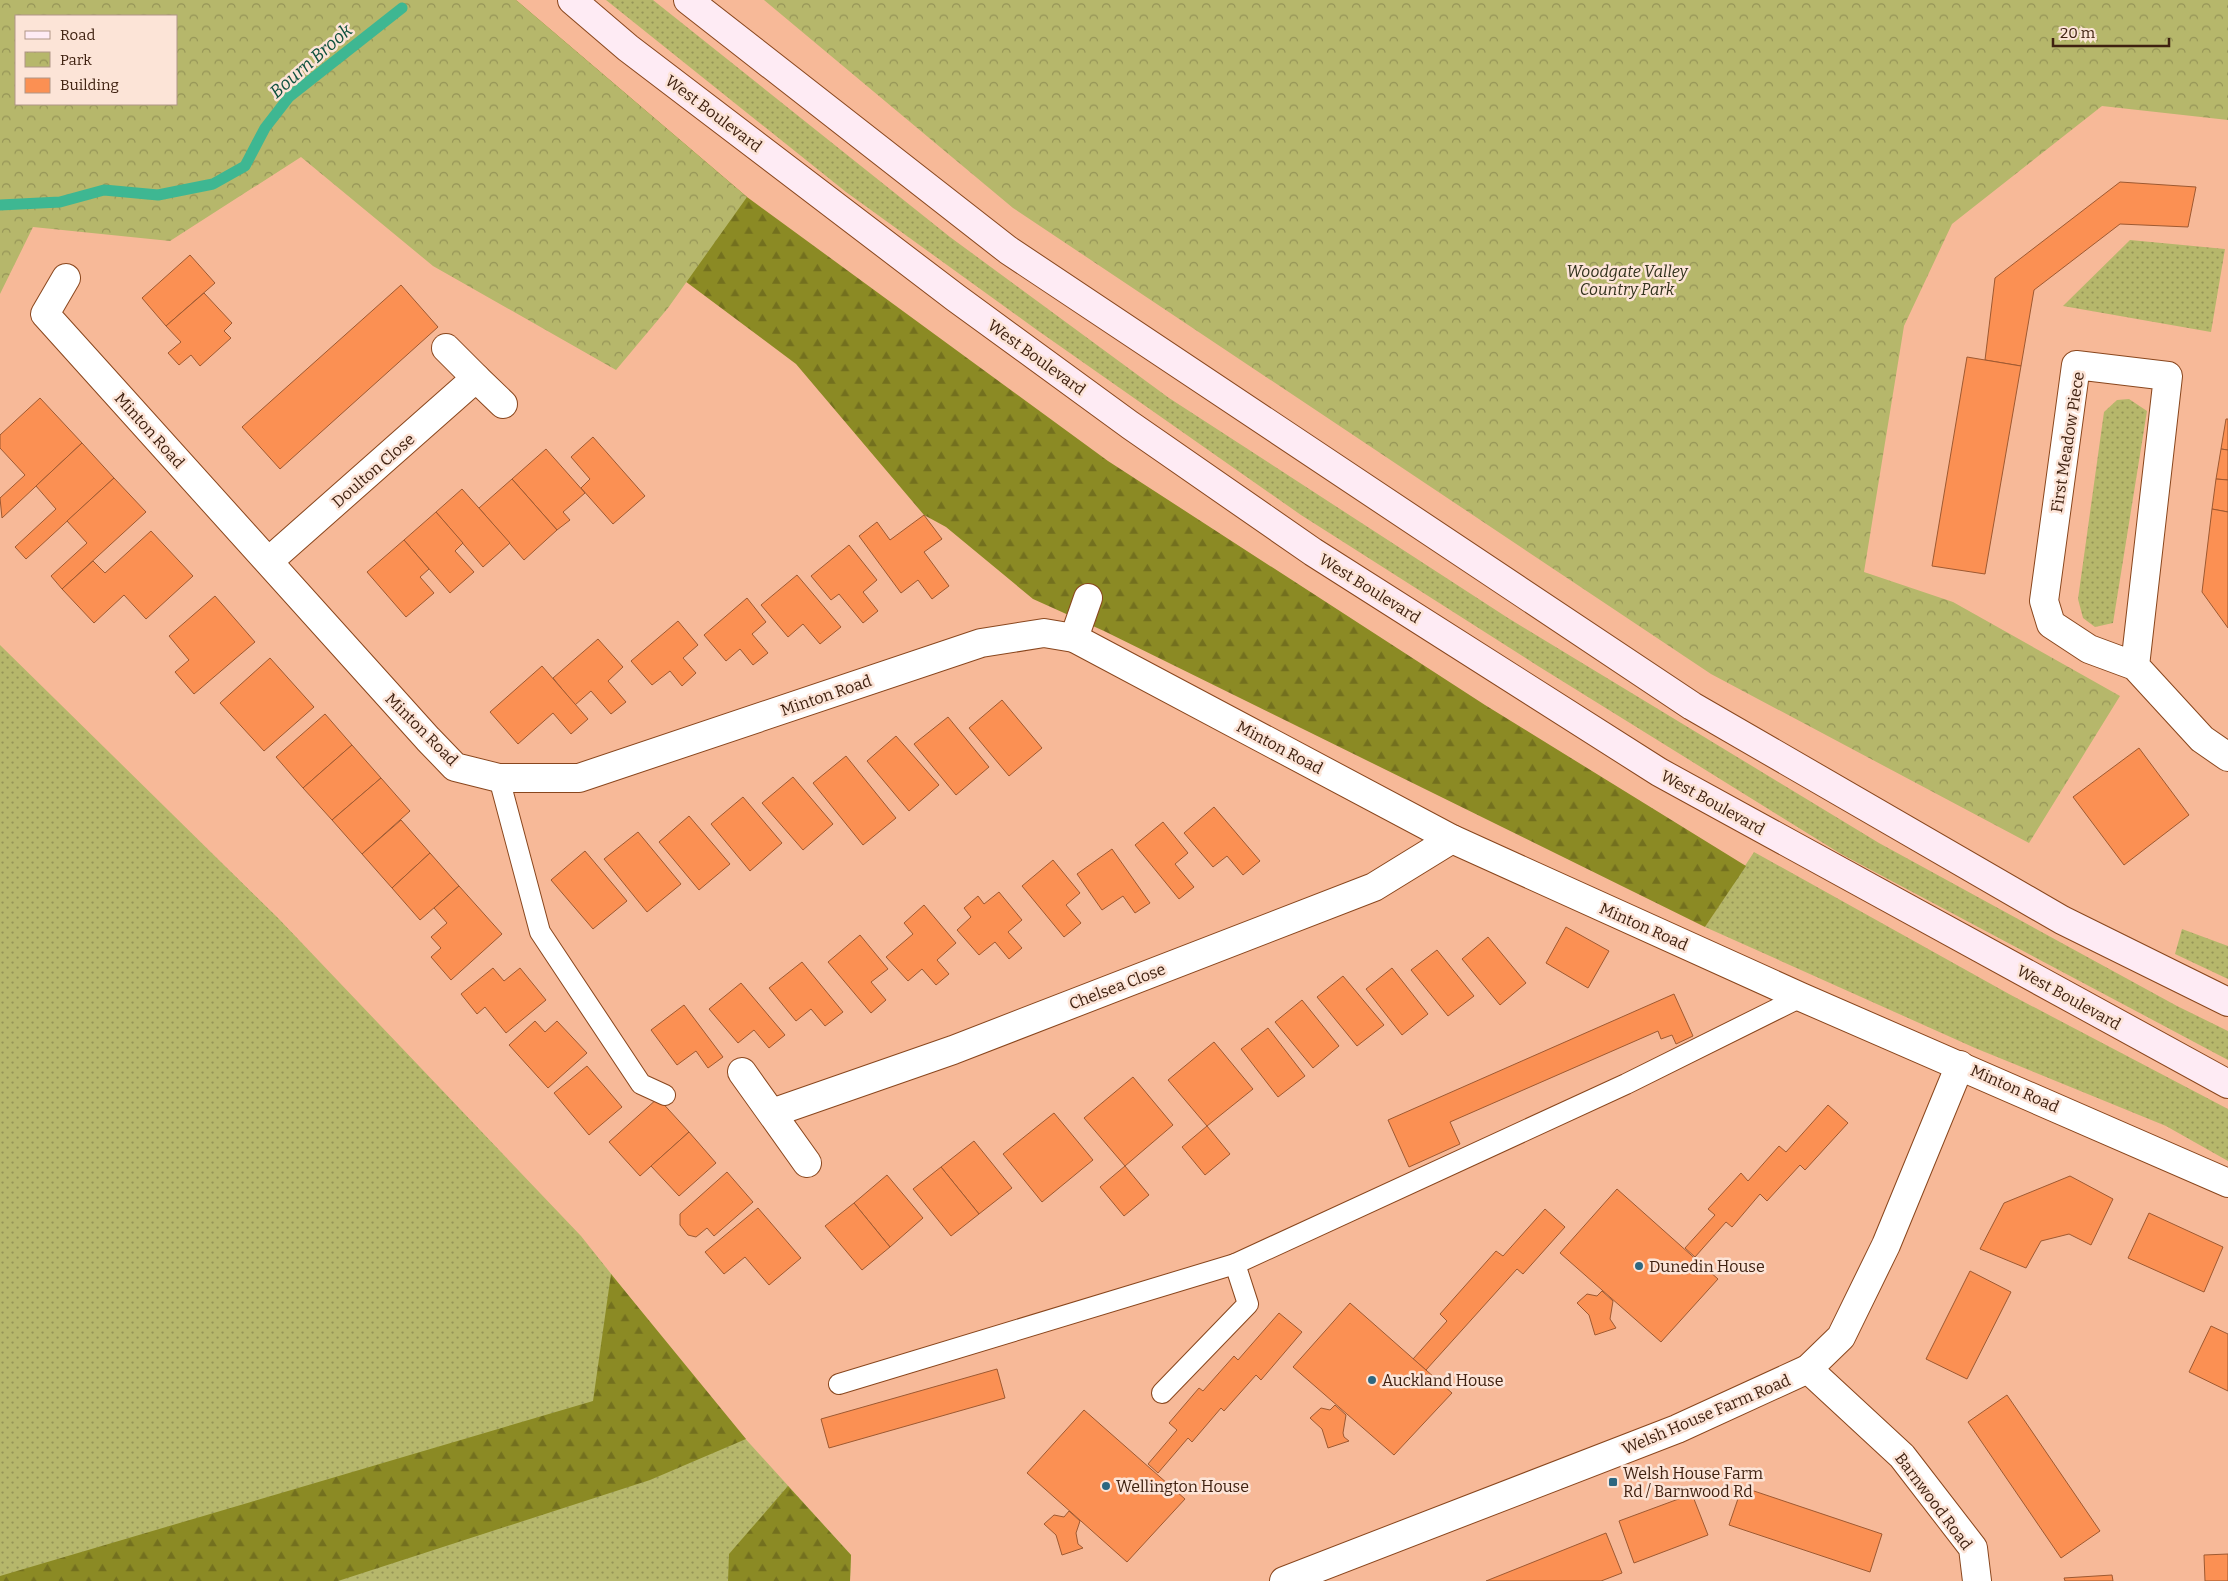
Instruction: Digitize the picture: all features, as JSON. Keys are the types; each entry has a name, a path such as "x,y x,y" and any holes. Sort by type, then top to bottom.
{"main road":[{"name":"West Boulevard","path":"572,0 628,48 956,298 1130,426 1313,552 1659,772 2228,1084"},
{"path":"688,0 1008,250 1692,706 2062,920 2228,1002"}],"street":[{"name":"Minton Road","path":"66,278 45,314 428,740 455,766 499,778 579,778 981,644 1044,634 1074,638 1452,839 1801,997 2228,1183"},
{"path":"446,348 504,404"},
{"name":"First Meadow Piece","path":"2136,666 2168,376 2076,365 2044,601 2051,624 2089,649 2136,666 2202,739 2228,757"},
{"name":"Doulton Close","path":"269,561 476,378"},
{"path":"1074,638 1088,598"},
{"name":"Chelsea Close","path":"772,1113 953,1050 1374,887 1452,839"},
{"name":"Welsh House Farm Road","path":"1284,1581 1677,1429 1808,1369 1841,1337 1886,1245 1960,1065"},
{"path":"742,1072 808,1163"},
{"name":"Barnwood Road","path":"1808,1369 1902,1456 1973,1548 1977,1581"}],"lane":[{"path":"499,778 540,932 641,1084 665,1095"},
{"path":"839,1384 1235,1264 1626,1084 1801,997"},
{"path":"1162,1393 1248,1304 1235,1264"}],"green space":[{"path":"0,0 516,0 747,197 668,308 616,370 433,266 301,157 170,241 33,227 0,294"},
{"path":"516,0 747,197 1108,461 1485,705 1746,866 1705,927 1104,631 1033,599 946,527 924,515 796,364 626,237"},
{"path":"606,0 653,0 950,237 1169,398 1508,618 1879,843 2177,1006 2228,1031 2228,1060 1841,854 1538,666 1301,515 1037,330 846,192"},
{"name":"Woodgate Valley Country Park","path":"764,0 2228,0 2228,120 2102,106 1952,224 1904,326 1864,572 1953,602 2120,696 2029,843 1711,674 1013,208"},
{"path":"2130,240 2225,249 2211,332 2063,306"},
{"path":"2129,399 2147,411 2113,623 2095,627 2083,618 2078,599 2104,412 2117,400"},
{"path":"0,645 278,918 581,1236 721,1412 851,1555 850,1581 0,1581"},
{"path":"1754,852 2009,994 2228,1109 2228,1161 2166,1126 1975,1048 1705,927"},
{"path":"2182,929 2228,946 2228,979 2175,954"},
{"path":"611,1274 746,1439 650,1480 338,1581 0,1581 0,1576 593,1401"},
{"path":"788,1486 851,1555 850,1581 728,1581 729,1554"}],"building":[{"path":"2120,182 2196,187 2188,227 2120,224 2034,290 2021,366 1985,360 1995,278"},
{"path":"190,255 215,283 166,326 142,298"},
{"path":"401,285 438,327 280,469 242,427"},
{"path":"204,293 232,323 224,331 231,338 200,366 191,355 179,365 168,353 181,342 166,326"},
{"path":"1967,357 2021,366 1985,574 1932,566"},
{"path":"40,398 82,443 2,518 0,498 25,475 0,448 0,435"},
{"path":"2226,419 2228,419 2228,450 2221,449"},
{"path":"593,437 645,496 613,524 581,488 590,479 571,457"},
{"path":"82,443 114,478 26,559 15,547 56,509 36,486"},
{"path":"546,449 585,493 563,512 570,520 557,530 512,479"},
{"path":"2221,449 2228,450 2228,480 2216,479"},
{"path":"114,478 146,512 62,589 51,576 87,543 67,521"},
{"path":"512,479 557,530 524,560 479,508"},
{"path":"2216,479 2228,480 2228,512 2212,509"},
{"path":"462,489 510,543 483,567 436,512"},
{"path":"2212,509 2228,512 2228,628 2202,592"},
{"path":"436,512 463,543 455,551 474,572 450,593 404,540"},
{"path":"924,515 942,539 924,552 949,586 932,599 918,580 901,593 859,536 877,522 890,540"},
{"path":"151,531 193,576 146,619 124,595 94,623 62,589 93,561 105,573"},
{"path":"404,540 429,569 420,577 434,593 406,617 367,572"},
{"path":"849,545 877,580 863,592 878,611 863,623 839,594 831,600 811,576"},
{"path":"797,575 841,627 820,644 803,624 788,637 761,605"},
{"path":"215,596 255,642 194,694 175,672 189,660 169,636"},
{"path":"747,598 766,622 752,634 768,653 753,665 740,649 726,661 704,635"},
{"path":"678,621 698,645 683,658 696,673 682,686 670,671 652,685 631,661"},
{"path":"598,639 623,667 608,681 626,702 611,714 591,691 575,705 553,678"},
{"path":"270,658 314,707 264,751 220,703"},
{"path":"542,666 588,719 571,734 553,713 518,744 490,712"},
{"path":"1002,700 1042,748 1009,776 969,728"},
{"path":"325,714 352,745 303,788 276,757"},
{"path":"948,717 989,767 956,795 914,744"},
{"path":"896,736 939,785 909,811 867,761"},
{"path":"352,745 381,778 332,820 303,788"},
{"path":"2139,748 2189,815 2124,865 2073,797"},
{"path":"846,756 896,818 863,845 813,783"},
{"path":"793,777 833,824 803,850 762,803"},
{"path":"381,778 410,811 362,854 332,820"},
{"path":"743,797 782,843 750,871 711,824"},
{"path":"1214,807 1260,861 1243,875 1227,856 1213,867 1184,833"},
{"path":"689,816 730,864 699,890 659,842"},
{"path":"401,820 430,853 392,888 362,854"},
{"path":"1163,822 1188,853 1175,864 1194,887 1179,899 1135,845"},
{"path":"638,832 681,884 647,912 604,859"},
{"path":"1112,849 1150,903 1135,913 1123,896 1102,910 1077,874"},
{"path":"585,851 627,901 593,929 551,880"},
{"path":"430,853 459,886 420,920 392,888"},
{"path":"1053,860 1080,893 1066,905 1081,923 1064,937 1022,886"},
{"path":"459,886 502,934 451,980 431,957 441,948 431,937 447,923 434,908"},
{"path":"999,892 1022,920 1008,932 1022,948 1009,959 995,942 979,955 957,930 971,917 964,908 978,896 984,904"},
{"path":"924,905 956,943 937,960 949,974 936,985 922,969 908,981 886,957 913,934 904,923"},
{"path":"1566,927 1609,951 1588,988 1546,963"},
{"path":"860,935 888,969 871,982 886,1000 871,1013 828,962"},
{"path":"1488,937 1526,983 1500,1005 1462,959"},
{"path":"1437,950 1474,996 1448,1016 1411,970"},
{"path":"802,962 843,1012 825,1026 811,1009 796,1021 769,988"},
{"path":"493,968 504,981 520,968 546,1000 506,1033 485,1007 477,1014 461,994"},
{"path":"1392,968 1428,1014 1402,1035 1366,989"},
{"path":"1343,976 1384,1025 1357,1046 1317,997"},
{"path":"741,983 785,1035 769,1048 754,1030 738,1043 709,1009"},
{"path":"1674,994 1693,1036 1676,1044 1672,1035 1661,1039 1658,1031 1450,1122 1460,1144 1409,1167 1388,1120"},
{"path":"1302,1000 1339,1046 1313,1068 1275,1022"},
{"path":"684,1005 723,1057 708,1068 696,1051 677,1065 651,1030"},
{"path":"535,1021 545,1032 557,1021 587,1053 548,1088 509,1045"},
{"path":"1268,1028 1305,1076 1278,1097 1241,1049"},
{"path":"1214,1042 1253,1089 1207,1126 1168,1080"},
{"path":"587,1066 622,1107 589,1135 554,1093"},
{"path":"1133,1077 1173,1125 1125,1166 1084,1118"},
{"path":"658,1098 689,1132 640,1176 609,1142"},
{"path":"1828,1105 1848,1123 1805,1170 1800,1165 1767,1201 1760,1194 1732,1227 1726,1222 1695,1257 1685,1248 1715,1215 1708,1209 1741,1173 1748,1181 1779,1146 1786,1152"},
{"path":"1054,1113 1093,1160 1042,1202 1003,1154"},
{"path":"1207,1126 1230,1154 1205,1175 1182,1147"},
{"path":"689,1132 716,1163 679,1196 651,1166"},
{"path":"974,1141 1012,1188 979,1214 941,1167"},
{"path":"1125,1166 1149,1195 1124,1216 1100,1187"},
{"path":"941,1167 979,1214 951,1236 913,1189"},
{"path":"727,1172 753,1202 714,1236 707,1228 696,1237 688,1235 680,1225 680,1214"},
{"path":"887,1175 923,1218 890,1247 854,1203"},
{"path":"2070,1176 2113,1199 2091,1245 2069,1234 2041,1241 2026,1268 1980,1249 2004,1203"},
{"name":"Dunedin House","path":"1617,1189 1718,1279 1661,1342 1560,1253"},
{"path":"854,1203 890,1247 862,1270 825,1226"},
{"path":"758,1208 801,1258 769,1285 745,1257 724,1274 705,1252"},
{"path":"1545,1209 1565,1227 1523,1274 1517,1269 1426,1370 1413,1359 1447,1321 1440,1314 1496,1251 1503,1256"},
{"path":"2149,1213 2223,1247 2204,1292 2128,1258"},
{"path":"1970,1271 2011,1292 1967,1379 1926,1359"},
{"name":"Dunedin House","path":"1602,1291 1613,1301 1610,1319 1616,1328 1595,1335 1589,1315 1577,1303 1587,1294 1597,1296"},
{"name":"Auckland House","path":"1350,1303 1452,1393 1394,1455 1293,1367"},
{"path":"1279,1313 1302,1332 1261,1380 1256,1375 1224,1411 1221,1408 1192,1442 1188,1438 1158,1473 1148,1464 1177,1430 1169,1423 1199,1388 1203,1391 1234,1356 1238,1360"},
{"path":"2211,1326 2228,1334 2228,1391 2189,1372"},
{"path":"997,1369 1005,1398 829,1448 821,1419"},
{"path":"2007,1395 2100,1531 2061,1558 1968,1422"},
{"name":"Auckland House","path":"1335,1405 1346,1415 1343,1433 1344,1437 1349,1441 1328,1448 1322,1429 1310,1418 1321,1408 1330,1410"},
{"name":"Wellington House","path":"1084,1410 1185,1499 1127,1562 1027,1473"},
{"path":"1742,1487 1882,1534 1870,1572 1729,1525"},
{"path":"1692,1494 1708,1535 1634,1563 1619,1521"},
{"name":"Wellington House","path":"1069,1511 1080,1521 1076,1533 1078,1544 1083,1548 1062,1555 1056,1535 1044,1524 1054,1515 1064,1517"},
{"path":"1606,1533 1622,1573 1601,1581 1486,1581"},
{"path":"2228,1554 2228,1581 2205,1581 2204,1555"},
{"path":"2112,1575 2113,1581 2065,1581 2064,1578"}],"waterway":[{"name":"Bourn Brook","path":"0,205 60,202 104,190 158,195 213,184 245,166 265,128 289,97 402,8"}],"place":[{"name":"Dunedin House","path":"1639,1266"},
{"name":"Auckland House","path":"1372,1380"},
{"name":"Welsh House Farm Rd / Barnwood Rd","path":"1613,1482"},
{"name":"Wellington House","path":"1106,1486"}]}
